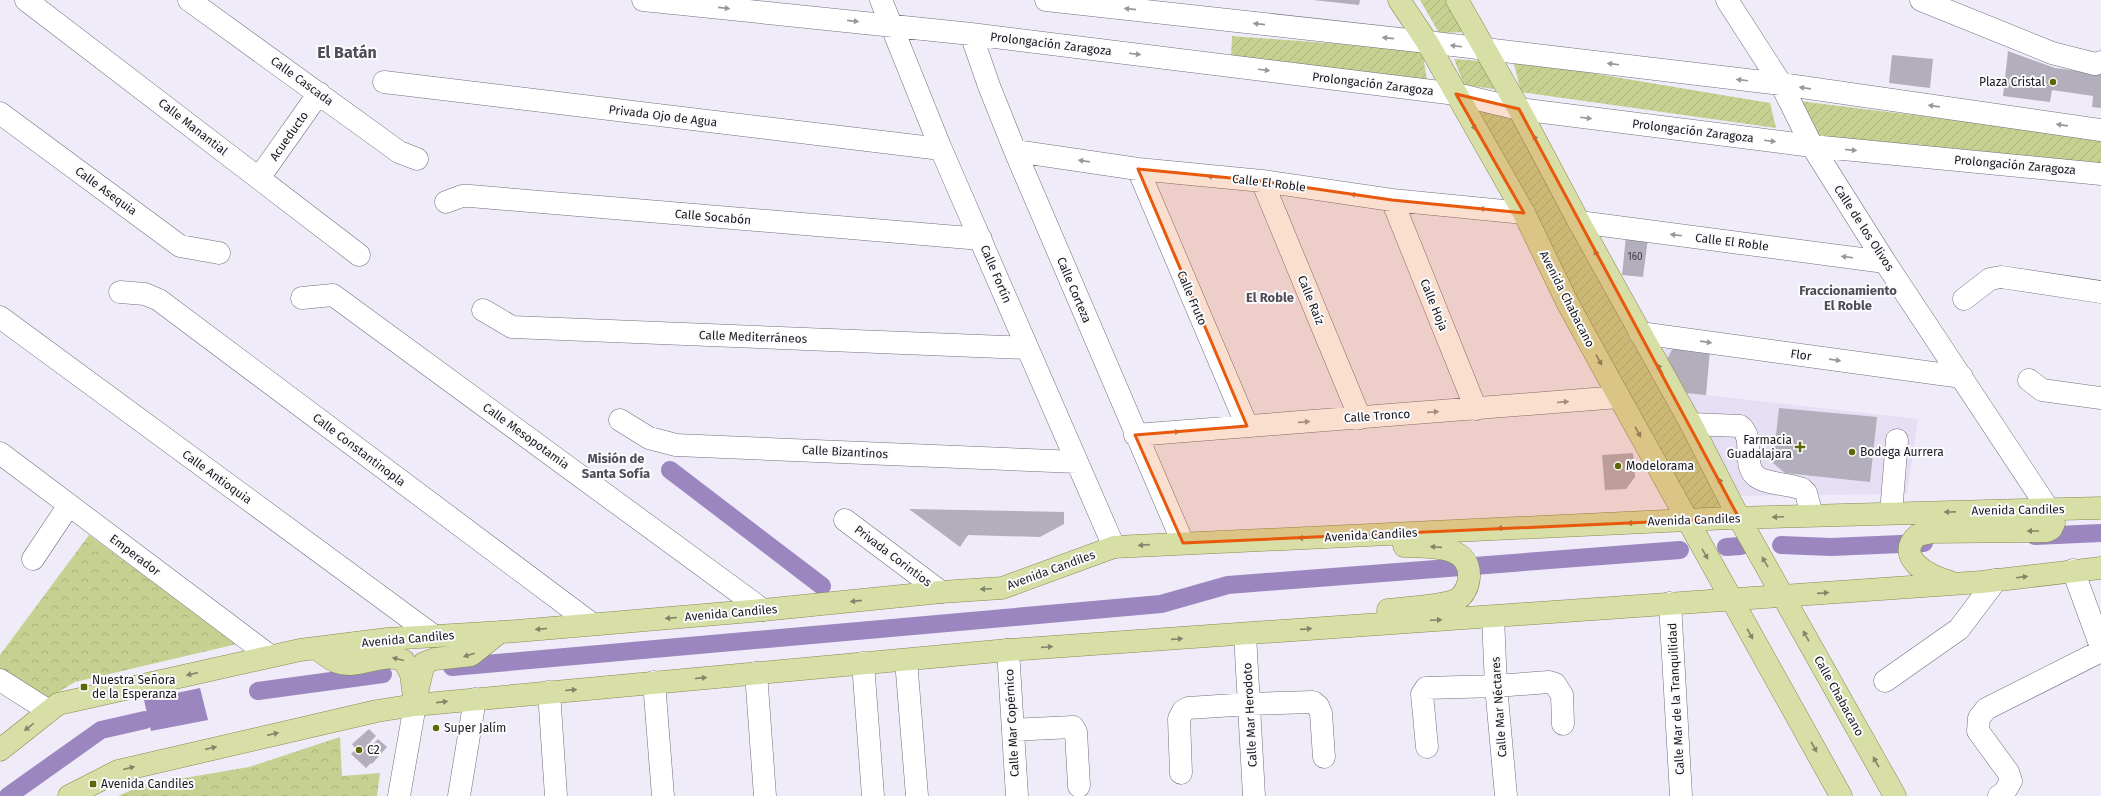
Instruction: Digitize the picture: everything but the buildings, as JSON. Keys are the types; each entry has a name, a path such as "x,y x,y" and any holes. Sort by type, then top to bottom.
{"main road":[{"name":"Avenida Chabacano","path":"1400,0 1427,42 1524,213 1568,304 1686,520 1732,600"},
{"path":"1457,0 1486,49 1578,222 1691,424 1739,518 1784,596"},
{"name":"Avenida Candiles","path":"0,750 54,708 114,691 270,656 316,648 387,639 500,632 763,610 941,592 1002,588 1114,547 1812,515 2101,508"},
{"path":"1959,583 1939,579 1923,571 1913,560 1912,544 1918,535 1932,532 2047,531 2054,523 2049,510"},
{"path":"1357,535 1394,545 1445,548 1459,555 1467,577 1461,596 1453,601 1381,611 1372,616 1364,624"},
{"path":"68,796 118,771 377,711 415,705 1008,650 1959,583 2101,568"},
{"name":"Calle Chabacano","path":"1784,596 1895,796"},
{"path":"1732,600 1841,796"},
{"path":"415,705 424,663 434,659 472,655 500,632"},
{"path":"316,648 332,659 342,663 390,658 404,661 411,674 415,705"}],"street":[{"name":"Calle Manantial","path":"26,0 359,255"},
{"name":"Calle Cascada","path":"189,0 399,152 417,159"},
{"name":"Prolongación Zaragoza","path":"643,0 971,34 1456,94 1519,109 1812,146 2101,174"},
{"name":"Calle Fortín","path":"880,0 941,149 1114,547"},
{"name":"Calle de los Olivos","path":"1727,0 1781,84 1812,146 1885,262 2049,510"},
{"path":"1921,0 2052,54 2095,64 2101,62"},
{"path":"1056,1 1427,42 1781,84 2101,130"},
{"name":"Calle Corteza","path":"971,34 989,86 1015,151 1135,435 1183,543"},
{"name":"Privada Ojo de Agua","path":"384,82 941,149"},
{"name":"Acueducto","path":"259,178 319,93"},
{"name":"Calle Asequia","path":"0,114 180,246 219,253"},
{"name":"Calle El Roble","path":"1015,151 1138,169 1262,182 1392,200 1524,213"},
{"name":"Calle Fruto","path":"1138,169 1247,426"},
{"name":"Calle Raíz","path":"1262,182 1360,418"},
{"name":"Calle Socabón","path":"446,202 462,196 470,196 981,239"},
{"name":"Calle Hoja","path":"1392,200 1476,409"},
{"name":"Calle El Roble","path":"1578,222 1885,262"},
{"path":"1964,299 1990,279 2001,277 2101,292"},
{"name":"Calle Constantinopla","path":"120,292 145,294 159,300 592,624"},
{"name":"Calle Mesopotamia","path":"302,298 333,295 763,610"},
{"name":"Calle Mediterráneos","path":"483,310 512,327 1028,348"},
{"name":"Calle Antioquia","path":"0,317 434,636"},
{"name":"Flor","path":"1640,333 1962,377"},
{"path":"2029,380 2042,390 2101,398"},
{"name":"Calle Tronco","path":"1135,435 1619,397"},
{"name":"Calle Bizantinos","path":"620,420 649,438 676,445 1077,462"},
{"path":"1691,424 1740,426 1747,433 1751,470 1758,478 1802,489 1806,493 1812,515"},
{"path":"1891,513 1897,440"},
{"name":"Emperador","path":"0,453 270,656"},
{"path":"33,559 69,505"},
{"name":"Privada Corintios","path":"845,520 941,592"},
{"path":"2073,570 2101,647"},
{"path":"1885,681 1959,629 1996,580"},
{"name":"Calle Mar de la Tranquilidad","path":"1670,603 1681,796"},
{"name":"Calle Mar Néctares","path":"1493,617 1496,686 1506,796"},
{"name":"Calle Mar Herodoto","path":"1245,634 1254,796"},
{"name":"Calle Mar Copérnico","path":"1008,650 1017,796"},
{"path":"1999,796 2004,793 2011,780 2008,772 1978,731 1979,718 1986,709 2101,651"},
{"path":"906,660 917,796"},
{"path":"863,663 873,796"},
{"path":"756,673 764,796"},
{"path":"0,680 54,708"},
{"path":"654,682 663,796"},
{"path":"1428,747 1422,694 1426,688 1496,686 1543,682 1555,684 1562,695 1563,724"},
{"path":"549,692 556,796"},
{"path":"459,796 475,699"},
{"path":"1181,772 1179,719 1183,711 1188,708 1302,701 1313,702 1318,706 1322,724 1324,757"},
{"path":"399,796 415,705"},
{"path":"1013,730 1073,727 1076,732 1079,786"}],"highlighted area":[{"path":"1456,94 1519,109 1739,518 1183,543 1135,435 1247,426 1138,169 1262,181 1392,200 1524,213"}],"shaded area":[{"path":"1666,348 1710,350 1706,395 1918,419 1907,494 1741,496 1663,352"},
{"path":"200,688 208,720 151,731 144,700"}],"green space":[{"path":"1420,0 1450,0 1468,32 1439,33"},
{"path":"1232,36 1422,50 1427,80 1231,56"},
{"path":"1454,59 1481,61 1494,89 1464,85"},
{"path":"1513,60 1770,103 1776,128 1521,92"},
{"path":"1799,101 2101,138 2101,174 1819,138"},
{"path":"1469,103 1517,113 1731,510 1692,513"},
{"path":"89,535 237,644 75,682 32,708 0,690 0,655"},
{"path":"340,737 342,776 380,773 377,796 118,796 143,785 249,767"}],"waterway":[{"path":"670,470 822,586"},
{"path":"2035,536 2101,533"},
{"path":"1781,545 1831,547 1924,543"},
{"path":"1726,547 1741,546"},
{"path":"452,667 1161,604 1228,585 1680,550"},
{"path":"258,691 383,674"},
{"path":"8,796 101,730 145,720"}],"place":[{"name":"Plaza Cristal","path":"2053,82"},
{"name":"Farmacia Guadalajara","path":"1800,447"},
{"name":"Bodega Aurrera","path":"1852,452"},
{"name":"Modelorama","path":"1618,466"},
{"name":"Nuestra Señora de la Esperanza","path":"84,687"},
{"name":"Super Jalím","path":"436,728"},
{"name":"C2","path":"359,750"},
{"name":"Avenida Candiles","path":"93,784"}],"district":[{"name":"El Batán","path":"347,52"},
{"name":"El Roble","path":"1270,297"},
{"name":"Fraccionamiento El Roble","path":"1848,298"},
{"name":"Misión de Santa Sofía","path":"616,466"}]}
